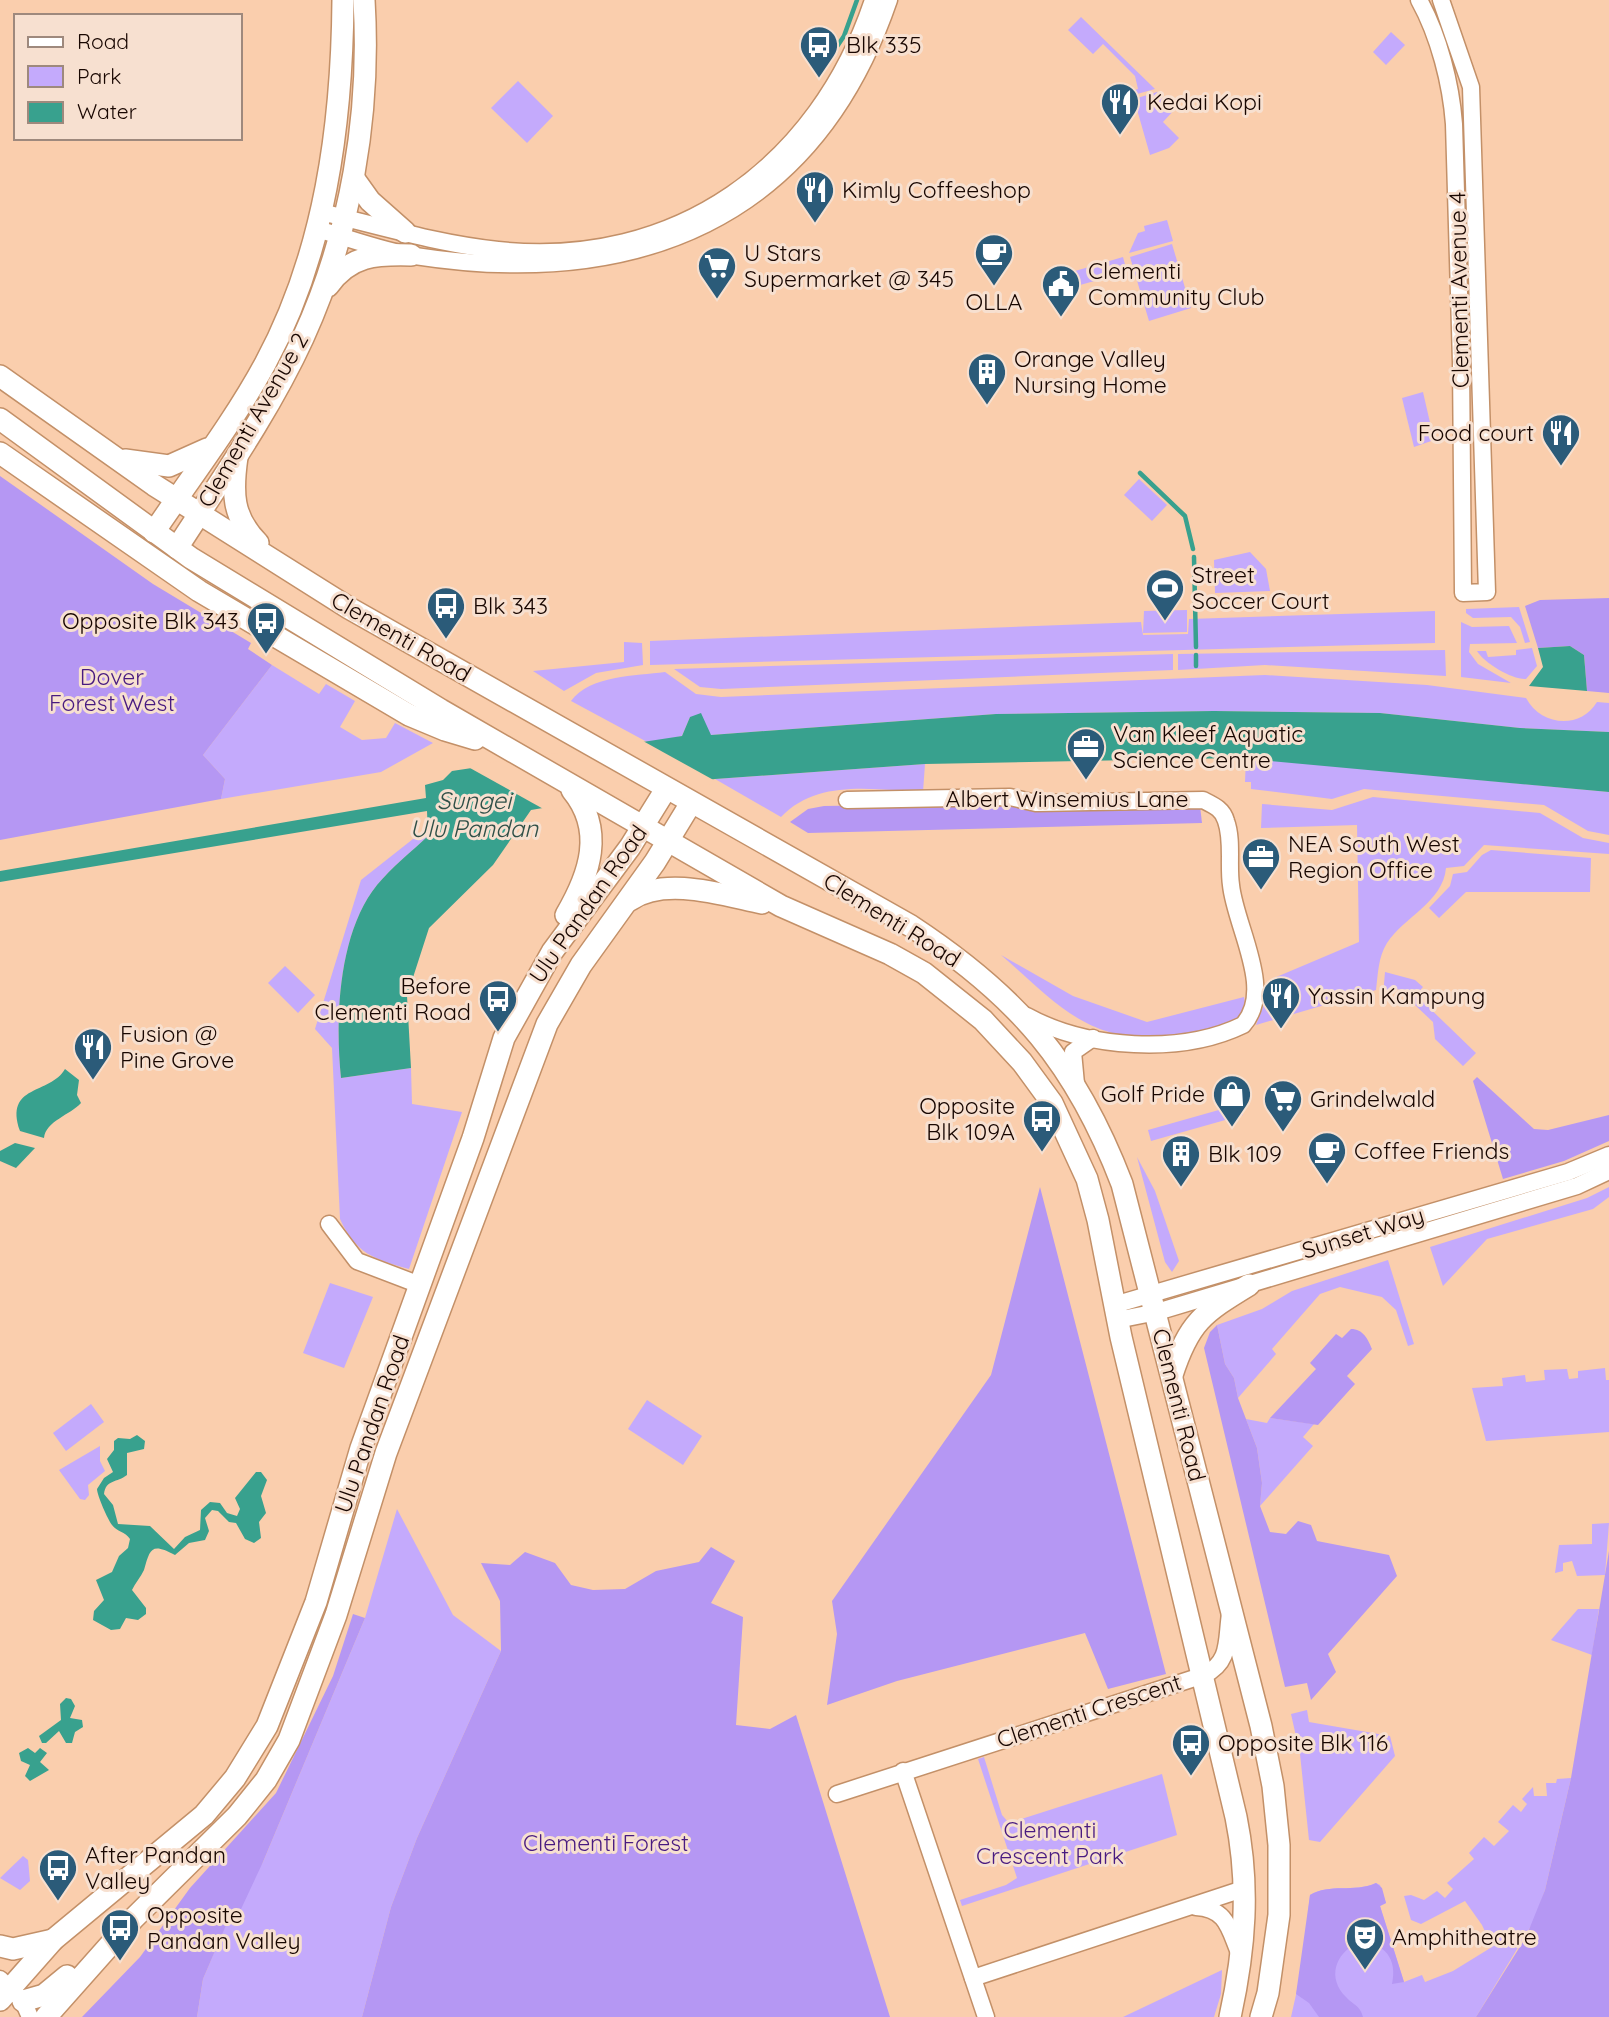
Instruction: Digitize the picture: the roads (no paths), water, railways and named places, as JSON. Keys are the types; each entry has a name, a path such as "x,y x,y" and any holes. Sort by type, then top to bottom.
{"main road":[{"name":"Clementi Avenue 2","path":"154,533 250,389 284,324 319,220 335,116 343,0"},
{"name":"Clementi Avenue 2","path":"177,548 285,373 318,299 355,180 366,29 365,0"},
{"path":"335,116 347,121 360,117"},
{"path":"355,180 370,201 405,232"},
{"path":"318,299 349,263 374,254 411,255"},
{"name":"Clementi Road","path":"0,376 177,499 349,608 911,926 944,948 1019,1012 1047,1042 1099,1125 1122,1184 1261,1726 1273,1787 1279,1845 1279,1915 1268,1993 1261,2017"},
{"name":"Clementi Road","path":"0,419 177,548 504,747 782,906 890,954 924,973 983,1020 1022,1062 1052,1103 1087,1179 1116,1313 1205,1675 1238,1825 1246,1888 1242,1961 1230,2017"},
{"path":"110,454 133,463 169,466 187,461 212,446"},
{"name":"Clementi Road","path":"0,453 199,591 364,689 445,730 504,747"},
{"path":"238,453 234,503 244,530 274,560"},
{"path":"552,952 565,915 585,876 591,829 588,812 566,783"},
{"name":"Ulu Pandan Road","path":"13,1997 53,1940 204,1815 236,1778 267,1726 316,1602 361,1448 504,1038 552,952 642,828 666,789"},
{"name":"Ulu Pandan Road","path":"46,2017 133,1919 237,1816 266,1780 289,1740 336,1615 386,1452 501,1149 517,1096 559,1001 691,803"},
{"path":"625,904 650,890 659,889 708,893 782,906"},
{"path":"480,1110 503,1072 514,1064 521,1069 517,1096"},
{"path":"1172,1377 1184,1340 1192,1329 1212,1307 1249,1284"},
{"path":"13,1997 44,1995 57,1986 114,1928 125,1919 133,1919"},
{"path":"0,1946 13,1949 53,1940"}],"street":[{"path":"342,227 405,232 498,250 559,252 613,244 690,220 721,204 755,179 814,118 841,75 873,0"},
{"path":"319,220 411,255 469,262 562,264 652,247 716,219 763,189 804,152 826,125 862,64 889,0"},
{"name":"Clementi Avenue 4","path":"1419,0 1436,41 1452,101 1454,124 1461,362 1463,593 1487,592 1471,87 1441,0"},
{"name":"Albert Winsemius Lane","path":"847,800 1010,797 1036,803 1203,800 1214,806 1226,820 1231,888 1256,981 1249,1019 1234,1029 1159,1047 1093,1038"},
{"path":"1019,1012 1062,1032 1093,1038"},
{"path":"1076,1087 1073,1052 1093,1038"},
{"name":"Sunset Way","path":"1116,1313 1567,1172 1609,1155"},
{"name":"Sunset Way","path":"1154,1303 1249,1284 1577,1186 1609,1171"},
{"path":"329,1224 358,1261 420,1285"},
{"name":"Clementi Crescent","path":"837,1794 1205,1675 1218,1668 1224,1659 1230,1612"},
{"path":"903,1771 986,2017"},
{"path":"973,1978 1196,1907 1224,1893 1246,1888"},
{"path":"1196,1907 1209,1908 1222,1915 1242,1961"}],"water":[{"path":"1570,646 1584,655 1587,691 1529,686 1543,667 1538,648"},
{"name":"Sungei Ulu Pandan","path":"1214,711 1380,713 1520,728 1609,732 1609,792 1237,758 925,764 715,779 531,810 493,865 429,928 407,996 411,1068 341,1078 339,1004 354,927 377,885 428,836 427,811 0,882 0,871 426,798 425,785 443,780 452,771 682,736 690,717 701,713 711,735 996,714"},
{"path":"65,1069 79,1080 77,1095 81,1103 49,1127 44,1138 20,1131 18,1105 23,1098 58,1077"},
{"path":"15,1143 35,1148 16,1168 0,1161 0,1151"},
{"path":"137,1435 145,1441 144,1449 127,1453 127,1475 105,1489 104,1494 113,1505 118,1524 150,1526 174,1549 185,1537 200,1530 201,1510 210,1502 220,1503 227,1513 237,1516 240,1509 235,1498 256,1472 261,1472 267,1480 261,1496 266,1513 259,1522 261,1538 254,1543 245,1539 236,1523 229,1522 218,1511 212,1510 205,1518 209,1531 205,1540 189,1543 175,1555 161,1549 153,1550 132,1590 146,1608 146,1614 138,1620 126,1618 120,1629 111,1630 93,1620 94,1611 104,1600 96,1580 112,1572 119,1556 128,1548 130,1539 112,1525 97,1489 104,1478 113,1472 107,1459 114,1450 114,1441 118,1438 130,1439"},
{"path":"66,1698 71,1699 75,1706 70,1718 82,1720 83,1727 75,1732 72,1743 66,1743 59,1731 46,1743 42,1743 39,1736 61,1720 60,1704"},
{"path":"28,1748 35,1753 40,1748 47,1753 40,1762 49,1770 30,1781 25,1776 30,1765 21,1761 19,1753"}],"waterway":[{"path":"822,69 844,36 857,0"},
{"path":"1140,473 1185,516 1193,549"},
{"path":"1194,557 1196,647"},
{"path":"1196,655 1196,666"}],"place":[{"name":"Blk 335","path":"819,79"},
{"name":"Kedai Kopi","path":"1120,136"},
{"name":"Kimly Coffeeshop","path":"815,224"},
{"name":"OLLA","path":"994,287"},
{"name":"U Stars Supermarket @ 345","path":"717,300"},
{"name":"Clementi Community Club","path":"1061,318"},
{"name":"Orange Valley Nursing Home","path":"987,406"},
{"name":"Food court","path":"1561,467"},
{"name":"Street Soccer Court","path":"1165,622"},
{"name":"Blk 343","path":"446,640"},
{"name":"Opposite Blk 343","path":"266,655"},
{"name":"Van Kleef Aquatic Science Centre","path":"1086,781"},
{"name":"NEA South West Region Office","path":"1261,891"},
{"name":"Yassin Kampung","path":"1281,1030"},
{"name":"Before Clementi Road","path":"498,1033"},
{"name":"Fusion @ Pine Grove","path":"93,1081"},
{"name":"Golf Pride","path":"1232,1128"},
{"name":"Grindelwald","path":"1283,1133"},
{"name":"Opposite Blk 109A","path":"1042,1153"},
{"name":"Coffee Friends","path":"1327,1185"},
{"name":"Blk 109","path":"1181,1188"},
{"name":"Opposite Blk 116","path":"1191,1777"},
{"name":"After Pandan Valley","path":"58,1902"},
{"name":"Opposite Pandan Valley","path":"120,1962"},
{"name":"Amphitheatre","path":"1365,1971"}],"park label":[{"name":"Dover Forest West","path":"112,690"},
{"name":"Clementi Forest","path":"606,1843"},
{"name":"Clementi Crescent Park","path":"1050,1843"}]}
